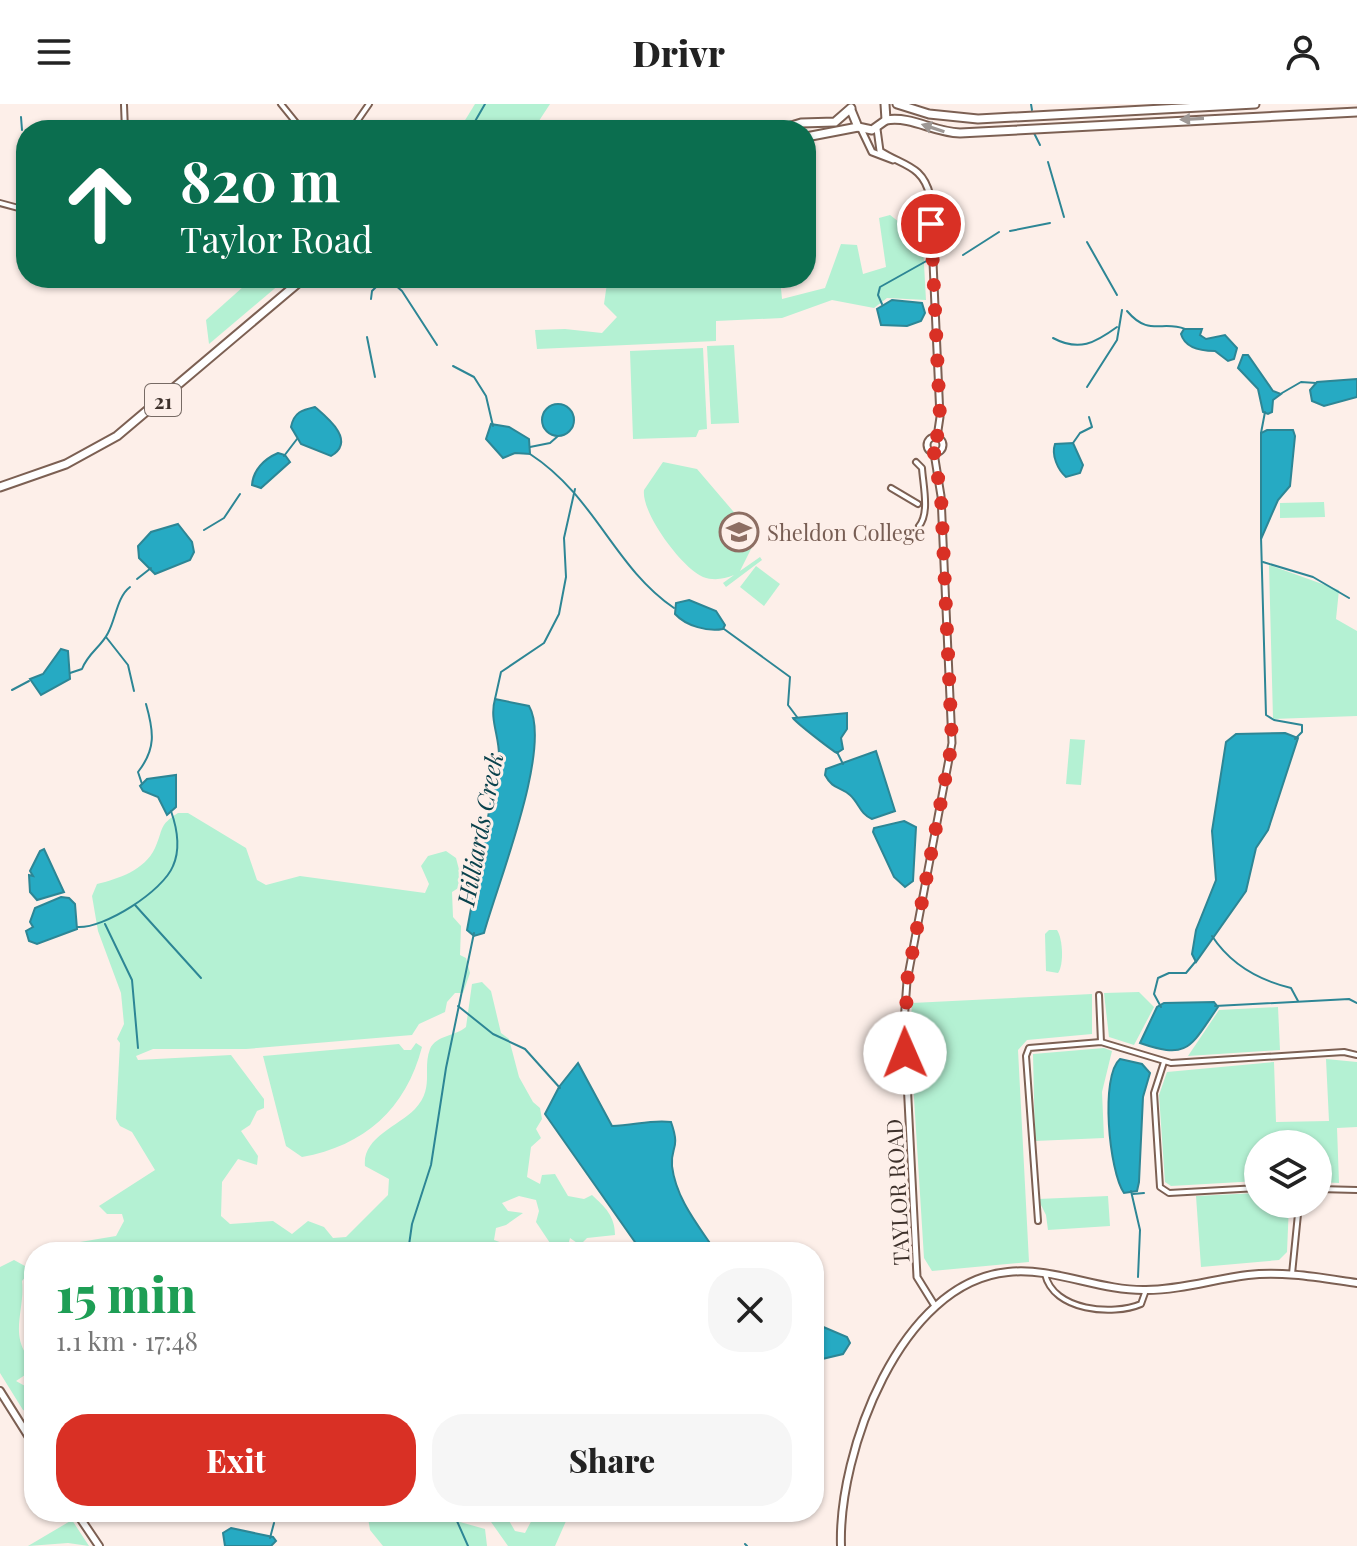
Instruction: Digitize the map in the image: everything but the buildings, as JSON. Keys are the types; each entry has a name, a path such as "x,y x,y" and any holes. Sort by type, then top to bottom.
{"highway":[{"path":"885,104 886,120"},
{"path":"897,104 929,114 978,119 1255,104"},
{"path":"852,105 851,118 859,128"},
{"path":"816,123 835,122 852,105"},
{"path":"816,135 859,128 877,129 886,120 908,118 932,129 960,133 1357,112"},
{"name":"21","path":"0,487 66,464 117,436 292,288"}],"main road":[{"path":"841,1546 845,1488 871,1401 890,1368 935,1306 961,1285 981,1277 1012,1271 1045,1274 1107,1288 1146,1290 1249,1275 1292,1274 1357,1283"},
{"path":"0,1391 24,1429"},
{"path":"83,1522 99,1546"}],"street":[{"path":"281,104 294,120"},
{"path":"859,128 876,155 913,166"},
{"path":"877,129 880,151 913,166 925,179 930,196 940,417 937,437 928,444 934,453 940,452 943,445 937,437"},
{"name":"TAYLOR ROAD","path":"934,453 941,496 952,743 907,981 904,1022 917,1277 935,1306"},
{"path":"916,462 922,468 924,493 924,516 919,526"},
{"path":"891,488 918,504"},
{"path":"1099,995 1101,1042"},
{"path":"1038,1221 1027,1051 1034,1047 1101,1042 1164,1062 1344,1052 1357,1055"},
{"path":"1164,1062 1154,1093 1160,1187 1169,1193 1244,1189"},
{"path":"1332,1189 1357,1190"},
{"path":"1292,1274 1298,1218"},
{"path":"1045,1274 1055,1291 1100,1310 1141,1304 1146,1290"}],"green space":[{"path":"475,104 550,104 540,120 465,120"},
{"path":"890,215 908,229 922,228 926,300 887,298 874,308 832,300 782,318 716,321 716,341 537,349 535,330 602,333 617,317 604,304 606,288 781,288 782,299 825,288 841,244 857,245 863,274 886,267 879,218"},
{"path":"242,288 275,288 209,344 206,320"},
{"path":"734,345 739,423 711,424 707,346"},
{"path":"703,348 707,429 699,430 696,437 633,439 630,351"},
{"path":"663,462 697,469 744,524 752,547 740,571 760,557 762,560 726,587 723,583 734,575 711,579 694,572 664,539 649,512 644,490"},
{"path":"1324,502 1325,517 1280,518 1280,503"},
{"path":"1269,565 1339,590 1336,619 1357,631 1357,716 1273,719"},
{"path":"756,566 780,584 764,606 740,587"},
{"path":"1070,739 1085,740 1081,785 1066,784"},
{"path":"178,813 188,813 246,848 257,880 266,885 300,876 425,893 429,884 421,866 428,856 446,851 456,858 463,885 452,892 453,917 461,926 460,955 466,958 470,973 463,993 455,993 447,1002 445,1012 419,1024 412,1035 246,1049 153,1049 136,1056 138,1060 231,1055 264,1099 264,1108 257,1111 250,1125 241,1131 258,1156 257,1165 238,1159 222,1182 221,1216 230,1224 273,1221 292,1234 308,1221 324,1227 333,1238 346,1237 388,1195 389,1179 365,1166 369,1148 421,1101 425,1093 430,1049 441,1038 466,1027 472,984 482,982 491,991 501,1033 509,1039 519,1077 533,1102 540,1108 542,1119 536,1129 541,1138 531,1147 527,1177 540,1184 542,1175 555,1174 568,1196 584,1199 592,1195 611,1217 615,1235 587,1238 583,1242 570,1238 569,1242 549,1242 536,1222 539,1211 536,1200 519,1196 502,1203 508,1211 523,1213 496,1228 494,1240 500,1242 80,1242 116,1236 124,1221 122,1214 107,1214 99,1206 155,1170 132,1132 120,1126 116,1119 120,1043 117,1039 124,1024 121,993 98,931 92,896 97,884 122,876 145,862 155,848 164,825"},
{"path":"1049,930 1057,930 1061,939 1062,958 1058,973 1046,971 1045,934"},
{"path":"1139,992 1154,1007 1134,1045 1109,1037 1104,993"},
{"path":"1092,994 1092,1034 1027,1040 1018,1050 1029,1262 932,1271 924,1258 910,1034 912,1003"},
{"path":"1278,1007 1280,1050 1188,1056 1219,1010"},
{"path":"416,1043 422,1047 405,1089 379,1121 363,1134 324,1152 302,1157 286,1146 263,1056 399,1044 404,1050 411,1050"},
{"path":"1104,1048 1112,1051 1102,1092 1104,1138 1035,1141 1033,1054"},
{"path":"1326,1059 1357,1062 1357,1127 1337,1128 1339,1183 1332,1183 1332,1130 1244,1130 1244,1182 1171,1186 1165,1182 1159,1095 1167,1072 1274,1062 1276,1122 1329,1121"},
{"path":"1244,1194 1244,1218 1288,1218 1287,1252 1279,1260 1201,1267 1196,1196"},
{"path":"1108,1196 1110,1226 1048,1230 1046,1215 1038,1199"},
{"path":"14,1260 24,1266 19,1337 24,1350 24,1376 16,1381 24,1385 24,1410 0,1373 0,1267"},
{"path":"73,1522 89,1546 68,1543 28,1546"},
{"path":"369,1522 460,1522 485,1529 487,1546 383,1546 370,1530"},
{"path":"491,1522 510,1522 515,1531 525,1533 531,1522 566,1522 555,1546 508,1546"}],"water":[{"path":"892,300 922,303 925,313 921,321 907,326 881,325 877,309"},
{"path":"1184,329 1202,329 1200,335 1206,339 1225,335 1237,348 1234,359 1228,361 1215,351 1190,346 1181,334"},
{"path":"1243,355 1248,355 1273,391 1281,394 1273,400 1272,412 1268,414 1263,412 1258,389 1238,368"},
{"path":"1357,379 1357,397 1324,406 1312,401 1310,390 1317,382"},
{"path":"558,404 569,409 574,420 569,431 558,436 547,431 542,420 547,409"},
{"path":"315,407 333,424 341,437 338,450 331,456 301,444 291,427 299,412"},
{"path":"491,424 509,427 529,439 530,454 515,453 503,458 486,439"},
{"path":"1267,430 1293,430 1295,436 1290,486 1278,500 1261,539 1261,433"},
{"path":"1073,443 1083,465 1080,473 1066,477 1056,462 1054,448 1055,444"},
{"path":"278,453 285,455 290,462 261,488 252,485 260,466"},
{"path":"178,524 192,542 194,552 190,560 155,574 139,558 138,546 151,532"},
{"path":"689,600 716,611 725,625 723,629 698,627 675,614 676,603"},
{"path":"61,649 68,651 70,679 41,695 30,679 43,674"},
{"path":"495,699 529,706 534,726 534,752 520,817 484,933 474,936 467,930 499,758 493,714"},
{"path":"847,713 847,729 841,738 843,749 837,753 793,718"},
{"path":"1285,733 1298,738 1268,830 1256,848 1246,891 1196,962 1192,954 1196,930 1216,880 1212,831 1226,742 1236,734"},
{"path":"876,751 895,811 872,819 850,795 834,786 825,775 826,769"},
{"path":"176,775 176,807 167,815 158,797 143,791 140,786 147,779"},
{"path":"904,821 916,827 913,881 905,887 894,877 873,832 874,828"},
{"path":"44,849 64,892 37,900 30,892 29,875 33,876 30,871"},
{"path":"61,897 69,898 75,904 77,929 37,944 29,941 26,931 33,927 30,922 35,908"},
{"path":"1214,1002 1218,1007 1187,1046 1169,1050 1140,1043 1157,1007 1164,1003"},
{"path":"1120,1059 1142,1064 1150,1073 1143,1097 1139,1182 1137,1191 1124,1193 1114,1165 1109,1124 1110,1084"},
{"path":"578,1063 612,1126 671,1122 675,1138 672,1160 674,1178 689,1211 709,1242 635,1242 545,1114 559,1087"},
{"path":"824,1327 847,1337 850,1343 843,1354 824,1359"},
{"path":"231,1528 273,1537 276,1541 271,1546 225,1546 223,1533"}],"waterway":[{"name":"Hilliards Creek","path":"476,120 485,104"},
{"path":"1031,104 1032,110"},
{"path":"1034,133 1040,145"},
{"path":"1048,162 1064,217"},
{"path":"1010,231 1050,223"},
{"path":"963,255 999,232"},
{"path":"1087,242 1117,295"},
{"path":"882,304 878,295 880,287 930,259"},
{"name":"Hilliards Creek","path":"371,299 375,288"},
{"name":"Hilliards Creek","path":"399,288 437,345"},
{"path":"1087,387 1117,340 1122,310"},
{"path":"1127,311 1142,324 1185,329"},
{"path":"1053,338 1071,344 1086,344 1117,327"},
{"name":"Hilliards Creek","path":"367,337 375,377"},
{"name":"Hilliards Creek","path":"453,366 474,377 486,396 493,426"},
{"path":"1282,393 1301,382 1316,383"},
{"path":"1261,433 1265,412"},
{"path":"1073,443 1080,433 1092,427 1089,417"},
{"path":"530,447 550,443 558,436"},
{"name":"Hilliards Creek","path":"284,456 297,439"},
{"path":"530,454 572,490 635,572 674,608"},
{"name":"Hilliards Creek","path":"495,699 501,672 544,643 559,614 566,577 564,538 575,489"},
{"name":"Hilliards Creek","path":"204,530 224,518 240,494"},
{"path":"1261,537 1266,715 1274,720 1302,725 1302,732 1295,739"},
{"path":"1263,562 1313,577 1349,598"},
{"name":"Hilliards Creek","path":"137,579 151,568"},
{"name":"Hilliards Creek","path":"70,673 82,669 105,638 122,596 130,587"},
{"path":"724,629 790,677 788,705 797,717"},
{"name":"Hilliards Creek","path":"106,637 128,665 134,691"},
{"name":"Hilliards Creek","path":"12,690 29,681"},
{"name":"Hilliards Creek","path":"142,784 138,772 148,756 152,740 146,704"},
{"path":"837,752 843,764"},
{"path":"77,927 117,915 145,897 167,876 173,866 177,845 171,811"},
{"path":"135,905 201,978"},
{"path":"105,924 132,980 138,1048"},
{"name":"Hilliards Creek","path":"409,1242 431,1165 446,1068 474,933"},
{"path":"1212,936 1237,963 1267,981 1291,988 1298,1001"},
{"path":"1161,1007 1154,994 1158,978 1169,973 1186,973 1196,961"},
{"path":"1215,1006 1349,999 1357,1003"},
{"path":"458,1006 493,1034 525,1049 560,1088"},
{"path":"1131,1191 1140,1230 1138,1277"},
{"path":"1133,1194 1144,1193"},
{"path":"457,1522 468,1546"},
{"name":"Hilliards Creek","path":"270,1538 274,1523"}],"place":[{"name":"Sheldon College","path":"739,532"}],"route":[{"path":"905,1053 907,981 952,743 941,496 934,453 940,452 943,445 937,437 940,417 931,224"}]}
